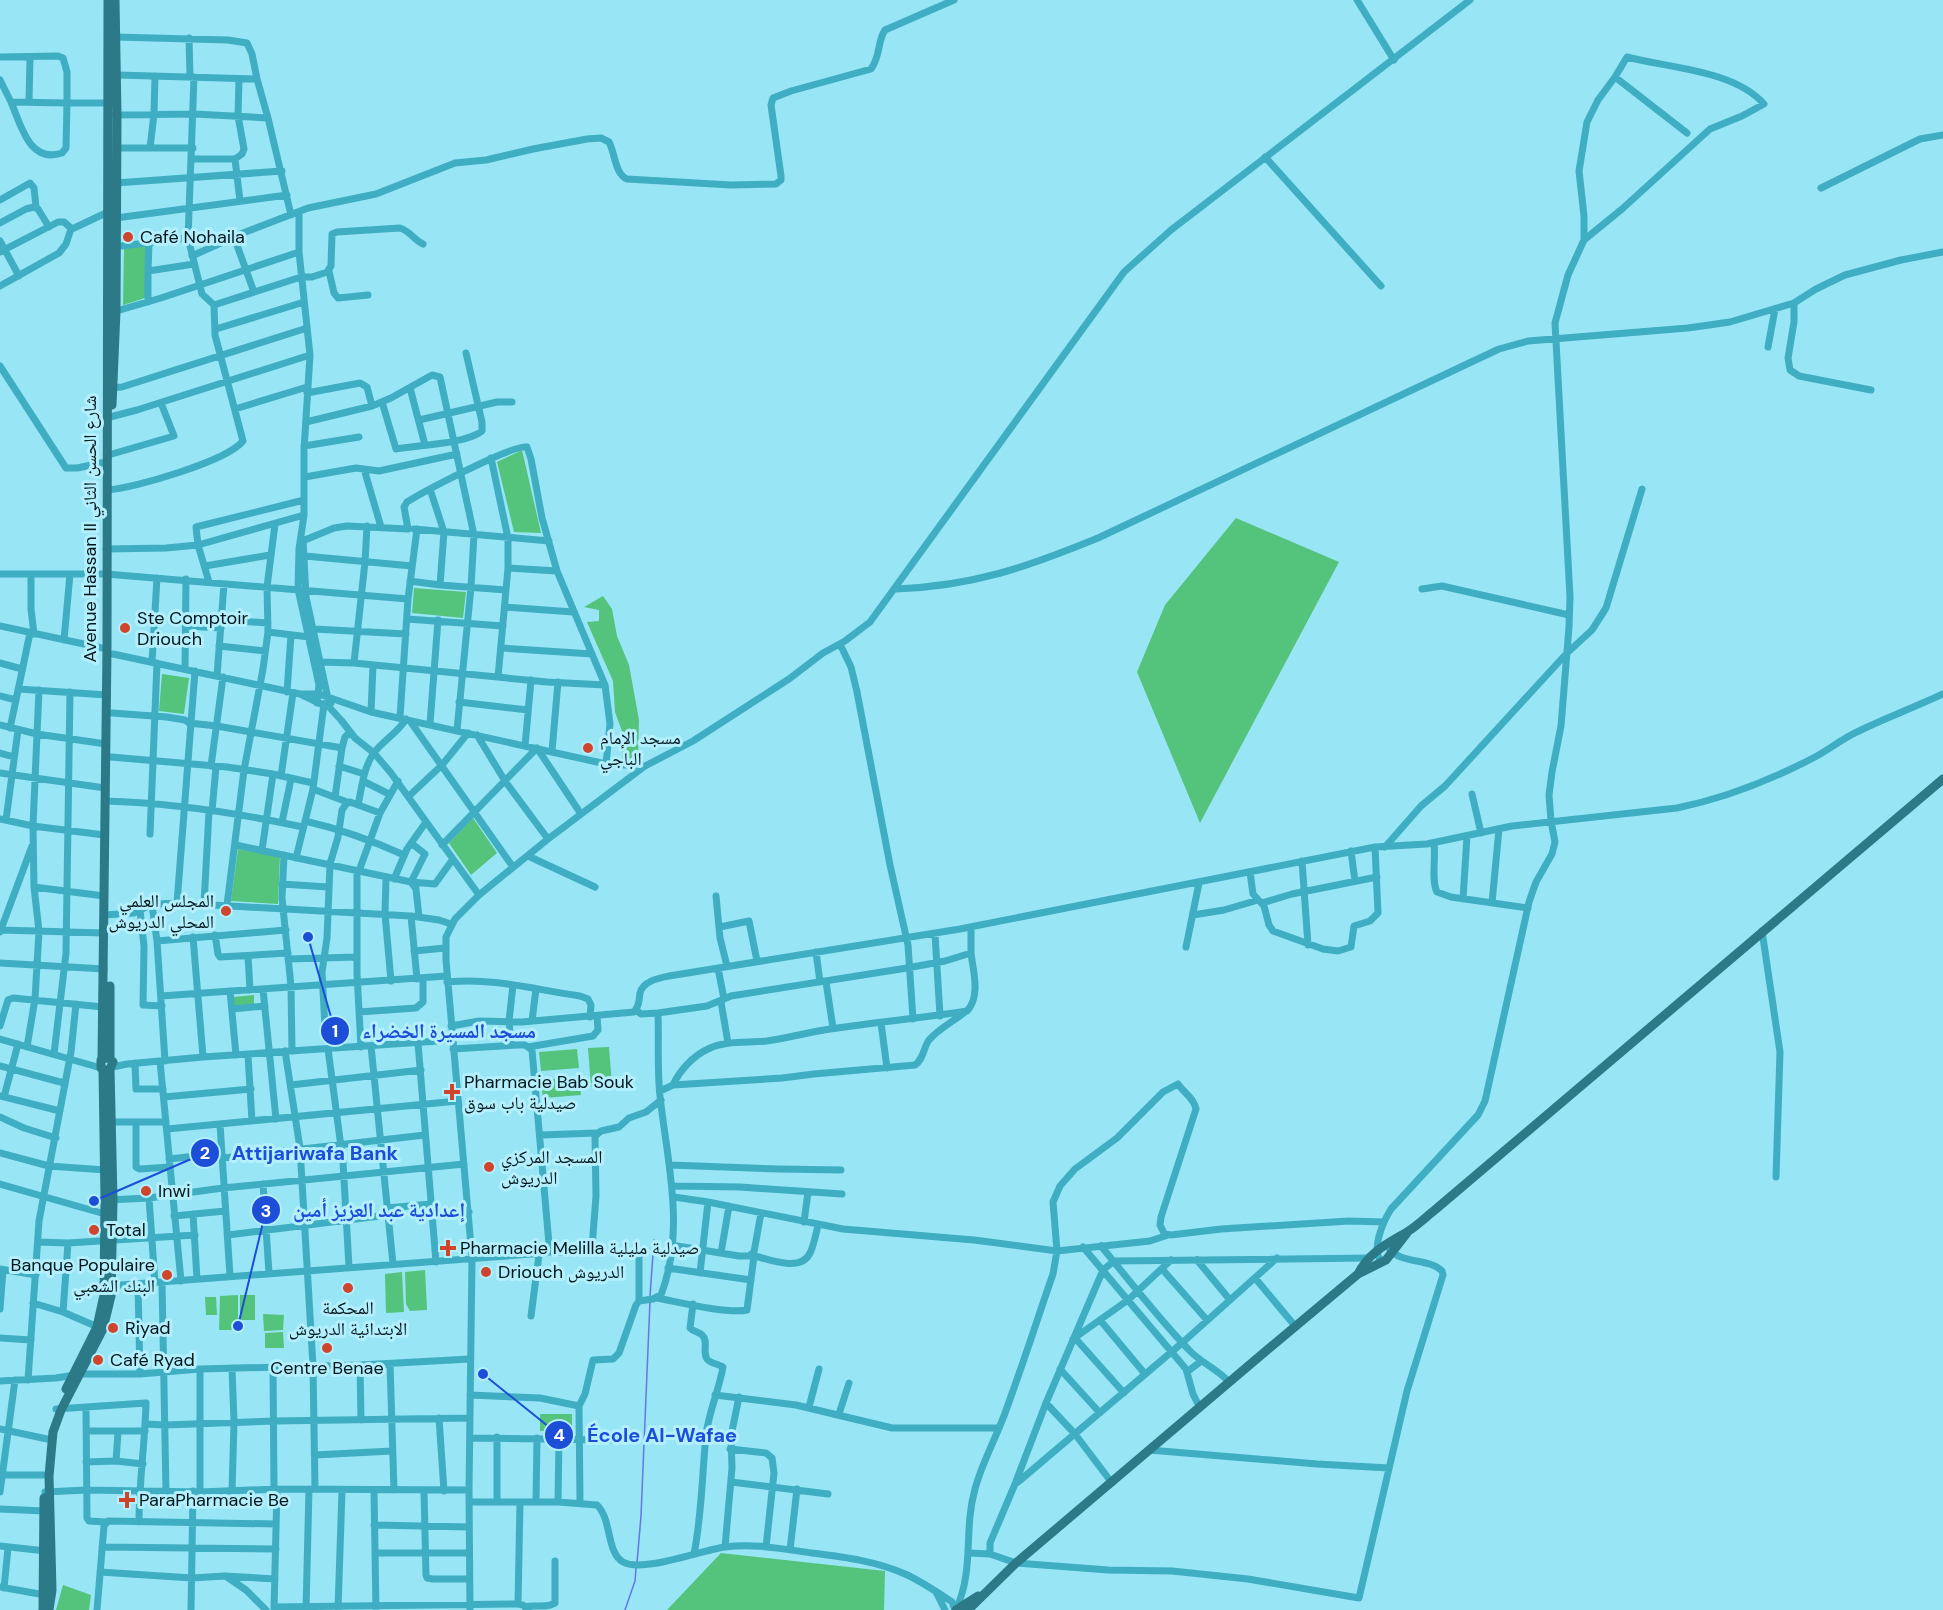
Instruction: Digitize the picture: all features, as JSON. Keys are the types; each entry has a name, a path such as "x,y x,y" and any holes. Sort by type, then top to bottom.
{"main road":[{"name":"Avenue Hassan II شارع الحسن الثاني","path":"108,0 108,103 113,115 117,148 112,215"},
{"name":"Avenue Hassan II شارع الحسن الثاني","path":"110,490 106,462 110,388 113,115 117,75 115,0"},
{"name":"Avenue Hassan II شارع الحسن الثاني","path":"43,1610 48,1551 47,1492 44,1475 48,1438 59,1410 110,1307 104,1007 104,933 107,915 104,896 104,835 111,757 112,713 109,549 112,454 109,418"},
{"name":"Avenue Hassan II شارع الحسن الثاني","path":"106,1064 108,801 105,788 110,651"},
{"path":"968,1610 1016,1563 1358,1274 1382,1262 1392,1253 1408,1231 1943,779"},
{"name":"Avenue Hassan II شارع الحسن الثاني","path":"108,1122 105,1170 109,1200 105,1214 108,1241"},
{"path":"1358,1274 1383,1239 1408,1231"},
{"name":"Avenue Hassan II شارع الحسن الثاني","path":"49,1610 52,1590 44,1511 53,1432 59,1410"},
{"path":"956,1610 985,1592"}],"street":[{"path":"148,271 193,260 234,237 308,208 376,194 455,163 486,160 533,148 597,138 609,142 619,172 627,179 772,185 779,182 781,176 772,98 871,69 877,59 882,33 885,30 954,0"},
{"path":"1358,0 1394,60"},
{"path":"470,1607 472,1258 445,948 451,924 479,895 513,867 645,766 693,741 789,679 870,622 1125,272 1171,230 1470,0"},
{"path":"115,37 228,39 247,43 252,54 256,79 287,195 295,214 310,355 304,446 302,589 309,637 324,701 313,786 296,858"},
{"path":"110,490 183,471 233,450 242,443 244,437 215,334 214,305 203,296 188,238 194,114 189,38"},
{"path":"0,57 58,56 65,60 66,148 62,153 48,155 39,152 31,145 0,80"},
{"path":"28,102 30,57"},
{"path":"969,1553 990,1554 1016,1563 1108,1570 1172,1571 1248,1579 1359,1598 1407,1391 1443,1275 1443,1271 1436,1266 1392,1253 1383,1239 1384,1222 1395,1204 1470,1125 1482,1108 1528,908 1536,882 1554,848 1555,836 1551,821 1551,778 1561,726 1569,615 1555,338 1558,309 1568,275 1584,240 1584,216 1579,181 1581,146 1587,122 1627,57 1726,79 1746,89 1764,104 1710,129 1622,209 1584,240"},
{"path":"117,75 256,79"},
{"path":"150,148 155,76"},
{"path":"1615,77 1687,133"},
{"path":"192,159 235,159 242,154 244,149 238,116 238,79"},
{"path":"11,102 108,103"},
{"path":"113,115 194,114 268,118"},
{"path":"1821,188 1920,139 1943,135"},
{"path":"117,148 193,148"},
{"path":"1265,157 1381,286"},
{"path":"235,159 240,201"},
{"path":"116,183 282,171"},
{"path":"0,200 30,183 34,188 36,207 49,227"},
{"path":"0,286 62,251 71,229 112,215 189,209 287,195"},
{"path":"0,223 26,209 36,207"},
{"path":"2,251 60,222 64,222 71,229"},
{"path":"368,295 338,298 334,293 329,271 332,234 337,231 400,228 405,229 423,244"},
{"path":"234,237 254,292"},
{"path":"112,247 188,238"},
{"path":"0,241 2,251 19,276"},
{"path":"148,243 148,302"},
{"path":"111,312 299,252"},
{"path":"896,589 960,583 1007,573 1034,564 1098,538 1499,349 1528,341 1730,322 1794,303 1845,275 1901,260 1943,252"},
{"path":"214,305 301,277 312,277 329,271"},
{"path":"216,329 304,303"},
{"path":"1794,303 1794,322 1788,358 1790,370 1799,376 1871,390"},
{"path":"1768,347 1775,309"},
{"path":"110,388 122,387 307,328"},
{"path":"382,402 396,448 454,440 473,436 482,431 466,353"},
{"path":"109,418 310,355"},
{"path":"0,366 66,468 106,462"},
{"path":"306,422 372,406 432,375 438,375 442,383 474,535 457,730"},
{"path":"235,409 307,390 360,383 367,387 372,406"},
{"path":"410,388 425,445"},
{"path":"419,420 478,406 512,402"},
{"path":"112,454 174,436 161,403"},
{"path":"304,446 360,437"},
{"path":"408,529 406,504 491,458 514,448 527,447 557,571 605,685 610,724 606,764"},
{"path":"305,477 356,468 373,471 387,470 456,454"},
{"path":"491,458 508,538 508,568 498,677"},
{"path":"364,469 381,527"},
{"path":"430,489 444,532 440,585"},
{"path":"1385,847 1415,813 1445,786 1567,653 1592,630 1606,608 1642,489"},
{"path":"209,582 198,545 196,527 304,500"},
{"path":"109,549 198,545 304,515"},
{"path":"227,905 244,770 268,632 267,587 275,524"},
{"path":"302,539 339,527 367,526 549,541"},
{"path":"354,663 367,526"},
{"path":"358,805 363,777 374,753 402,725 405,719 404,668 408,599 417,529"},
{"path":"302,539 305,556 302,589 314,629 319,694 349,733 374,753 398,781 479,895"},
{"path":"205,566 270,555"},
{"path":"305,556 412,566"},
{"path":"508,568 557,571"},
{"path":"0,574 109,574 408,599"},
{"path":"10,728 32,633 32,574"},
{"path":"64,640 70,574"},
{"path":"150,834 157,578"},
{"path":"185,669 186,579"},
{"path":"410,581 506,590"},
{"path":"204,904 217,726 219,646 224,584"},
{"path":"1422,590 1442,586 1569,615"},
{"path":"505,607 573,612"},
{"path":"407,619 503,626"},
{"path":"430,724 438,620"},
{"path":"187,626 268,623"},
{"path":"0,626 324,701 340,701 371,712 606,764 645,766"},
{"path":"314,629 406,634"},
{"path":"268,632 309,637"},
{"path":"281,776 294,693 291,635"},
{"path":"840,644 851,667 857,692 906,938 913,1019"},
{"path":"219,646 265,651"},
{"path":"501,648 592,654"},
{"path":"316,662 354,663 434,672 462,672 605,685"},
{"path":"0,663 22,669"},
{"path":"371,712 373,665"},
{"path":"177,903 189,723 195,671"},
{"path":"525,746 531,680"},
{"path":"552,751 558,682"},
{"path":"18,689 107,695"},
{"path":"27,1047 35,999 39,931 34,887 33,826 39,690"},
{"path":"54,1054 67,932 70,692"},
{"path":"294,693 319,694"},
{"path":"636,1010 640,993 647,984 659,978 935,934 1352,851 1434,843 1551,821 1677,808 1725,796 1790,769 1857,732 1943,694"},
{"path":"0,696 16,700"},
{"path":"459,702 528,710"},
{"path":"112,713 185,720 189,723 342,748"},
{"path":"405,719 442,765 513,867"},
{"path":"0,734 1,726 37,734 106,744"},
{"path":"18,730 3,820 104,835"},
{"path":"335,797 342,748 345,737 349,733"},
{"path":"409,796 442,765 468,733"},
{"path":"477,735 505,781 548,839"},
{"path":"537,748 581,814"},
{"path":"442,845 537,748"},
{"path":"0,753 14,757"},
{"path":"111,757 273,774 313,786 347,802 380,813"},
{"path":"339,766 363,777 389,794"},
{"path":"0,773 105,788"},
{"path":"262,850 273,774"},
{"path":"282,822 291,779"},
{"path":"361,1047 357,982 358,871 380,813 398,781"},
{"path":"1472,794 1481,833"},
{"path":"108,801 183,807 340,828 404,855"},
{"path":"325,1027 322,985 330,864 340,828 340,815 347,802"},
{"path":"391,981 385,914 390,878 426,822"},
{"path":"1491,903 1499,829"},
{"path":"1463,898 1467,836"},
{"path":"34,841 0,931 104,933"},
{"path":"411,843 425,854 411,882"},
{"path":"1434,843 1436,890 1445,896 1528,908"},
{"path":"236,845 390,878 435,884 453,860"},
{"path":"1250,872 1251,890 1260,901 1273,931 1308,945 1338,951 1351,947 1354,926 1370,921 1378,913 1376,847"},
{"path":"1352,851 1355,881"},
{"path":"284,855 283,908 291,986 289,1051 294,1117 300,1148 315,1421 306,1608"},
{"path":"528,855 595,887"},
{"path":"1302,861 1308,945"},
{"path":"1193,915 1377,877"},
{"path":"359,1012 416,1008 423,1002 414,951 416,889 411,882"},
{"path":"1186,946 1199,883"},
{"path":"282,884 328,887"},
{"path":"34,887 104,896"},
{"path":"716,896 720,938 727,966"},
{"path":"107,915 134,913 152,905 177,903 415,916 451,924"},
{"path":"152,905 162,1006 163,1093 181,1281"},
{"path":"140,910 144,946 143,1005 162,1006"},
{"path":"720,927 749,921 757,961"},
{"path":"660,1091 673,1085 782,1078 917,1064 927,1042 933,1035 967,1011 974,1000 971,927"},
{"path":"157,941 286,930"},
{"path":"1762,931 1780,1052 1776,1177"},
{"path":"935,934 940,1016"},
{"path":"215,935 219,957 357,957"},
{"path":"193,938 203,1057"},
{"path":"414,951 445,948"},
{"path":"816,952 833,1028"},
{"path":"636,1010 641,1014 708,1006 731,996 910,967 971,953"},
{"path":"248,956 250,990"},
{"path":"0,963 104,969"},
{"path":"718,968 728,1043"},
{"path":"161,996 420,978 478,981 588,999 597,1030 593,1036 528,1047 511,1045 453,1049"},
{"path":"511,1045 509,1021 513,985"},
{"path":"264,988 276,1119"},
{"path":"532,1021 536,989"},
{"path":"231,991 236,1055"},
{"path":"0,998 35,999 104,1007"},
{"path":"0,1026 8,1000 11,999"},
{"path":"28,1380 42,1198 56,1138 71,1052 75,1004"},
{"path":"232,1009 265,1006"},
{"path":"451,1026 479,1022 532,1021 622,1014 636,1010"},
{"path":"673,1085 678,1075 699,1054 709,1048 728,1043 765,1041 833,1028 967,1011"},
{"path":"657,1298 662,1291 668,1268 674,1197 660,1091 658,1013"},
{"path":"881,1023 886,1068"},
{"path":"0,1039 87,1063 106,1064 453,1040"},
{"path":"418,1042 436,1262"},
{"path":"18,1044 2,1096 60,1111"},
{"path":"371,1046 393,1264"},
{"path":"528,1047 533,1057 549,1244 547,1252"},
{"path":"328,1049 344,1177 349,1267"},
{"path":"248,1055 252,1121"},
{"path":"131,1063 136,1089 163,1093 251,1089"},
{"path":"0,1066 64,1083"},
{"path":"291,1084 421,1070"},
{"path":"956,1610 964,1591 969,1553 970,1515 975,1488 999,1428 1053,1274 1057,1251 1053,1202 1056,1191 1075,1169 1117,1138 1163,1092 1178,1084 1182,1091 1193,1100 1196,1109 1161,1217 1161,1230 1168,1234"},
{"path":"540,1135 597,1133 619,1127 629,1118 646,1112 661,1100"},
{"path":"108,1122 166,1125 220,1124 458,1101"},
{"path":"0,1117 24,1128 56,1138"},
{"path":"136,1122 136,1167 140,1169 223,1155 425,1135"},
{"path":"220,1124 230,1276"},
{"path":"108,1286 538,1255 547,1252 574,1252 592,1248 596,1196 594,1140 597,1133"},
{"path":"0,1153 49,1166 105,1170"},
{"path":"109,1200 149,1198 223,1188 464,1164"},
{"path":"670,1165 841,1170"},
{"path":"263,1184 269,1273"},
{"path":"0,1185 105,1214"},
{"path":"673,1186 740,1187 842,1194"},
{"path":"804,1222 808,1192"},
{"path":"674,1197 843,1229 974,1240 1057,1251 1150,1241 1168,1234 1349,1221 1384,1222"},
{"path":"149,1198 158,1282 166,1492"},
{"path":"700,1273 708,1202"},
{"path":"228,1235 345,1220 431,1204"},
{"path":"721,1253 729,1206"},
{"path":"174,1216 225,1211"},
{"path":"433,1216 469,1212"},
{"path":"639,1301 657,1298 739,1311 747,1310 761,1213"},
{"path":"193,1214 197,1279"},
{"path":"671,1245 739,1256 753,1256 784,1263 799,1263 804,1261 812,1251 818,1225"},
{"path":"38,1242 68,1243 195,1235"},
{"path":"63,1312 68,1243"},
{"path":"1101,1246 1182,1343 1200,1362 1220,1372 1229,1382"},
{"path":"1083,1247 1187,1372 1193,1394 1200,1408"},
{"path":"580,1503 579,1406 585,1394 592,1360 612,1359 619,1353 626,1339 633,1309 639,1301 639,1250"},
{"path":"1376,1250 1382,1262"},
{"path":"531,1316 538,1255"},
{"path":"1016,1484 1182,1343 1277,1258"},
{"path":"990,1554 990,1543 1016,1484 1060,1369 1103,1270 1114,1261 1368,1258"},
{"path":"1074,1339 1128,1300 1171,1260"},
{"path":"1197,1260 1230,1300"},
{"path":"668,1268 751,1280"},
{"path":"0,1309 1,1269 36,1275"},
{"path":"1162,1269 1207,1320"},
{"path":"1255,1278 1296,1326"},
{"path":"138,1285 140,1374"},
{"path":"33,1303 63,1312 100,1328"},
{"path":"693,1304 690,1328 705,1339 705,1356 708,1361 723,1367 706,1434 702,1501 694,1554"},
{"path":"1100,1320 1145,1374"},
{"path":"0,1338 31,1340"},
{"path":"1074,1339 1124,1393"},
{"path":"0,1381 200,1369 390,1364 470,1359"},
{"path":"1187,1372 1200,1362"},
{"path":"390,1364 394,1490"},
{"path":"360,1365 361,1420"},
{"path":"273,1366 276,1524 274,1608 549,1606 555,1603 555,1561"},
{"path":"232,1368 234,1422 232,1491"},
{"path":"191,1610 193,1522 201,1424 200,1369"},
{"path":"808,1407 819,1369"},
{"path":"1060,1369 1100,1413"},
{"path":"0,1492 15,1380"},
{"path":"839,1414 849,1383"},
{"path":"470,1395 540,1398 579,1406"},
{"path":"715,1395 808,1407 892,1428 999,1428"},
{"path":"725,1547 731,1482 730,1449 739,1397"},
{"path":"59,1410 146,1403 139,1521"},
{"path":"1046,1403 1075,1434 1112,1483"},
{"path":"86,1408 89,1521 276,1524"},
{"path":"439,1418 444,1491"},
{"path":"87,1431 118,1432 165,1425 234,1422 470,1418"},
{"path":"0,1429 48,1438"},
{"path":"116,1461 118,1432"},
{"path":"496,1437 497,1502"},
{"path":"470,1438 616,1440"},
{"path":"536,1502 537,1438"},
{"path":"558,1502 559,1438"},
{"path":"730,1449 770,1455 773,1464 766,1547"},
{"path":"1149,1450 1389,1468"},
{"path":"315,1455 392,1451"},
{"path":"86,1462 116,1461 143,1464"},
{"path":"1,1471 44,1475"},
{"path":"731,1482 772,1485 828,1494"},
{"path":"47,1492 87,1490 196,1492 275,1489 469,1491"},
{"path":"790,1550 796,1489"},
{"path":"374,1490 376,1608"},
{"path":"338,1608 342,1491"},
{"path":"424,1491 427,1578 470,1579"},
{"path":"469,1502 558,1502 597,1505 605,1515 616,1554 620,1559 631,1564 643,1565 725,1547 766,1547 858,1560 891,1569 920,1581 952,1602 956,1610"},
{"path":"520,1502 524,1607"},
{"path":"0,1509 44,1511"},
{"path":"97,1610 106,1522"},
{"path":"375,1525 469,1527"},
{"path":"0,1546 48,1551"},
{"path":"102,1547 276,1549"},
{"path":"8,1548 2,1588 45,1595"},
{"path":"376,1553 469,1553"},
{"path":"100,1572 192,1578 225,1576 275,1579"},
{"path":"225,1576 246,1590 266,1610"},
{"path":"936,1592 945,1610"}],"green space":[{"path":"147,245 145,298 123,305 124,248"},
{"path":"522,450 541,533 514,532 497,462"},
{"path":"1236,518 1339,562 1200,823 1137,672 1165,605"},
{"path":"414,588 466,592 463,618 412,613"},
{"path":"603,596 612,609 617,636 629,665 639,720 638,758 622,759 623,734 615,712 613,681 587,622 599,621 599,610 584,607"},
{"path":"162,674 189,678 184,714 159,711"},
{"path":"473,818 497,853 471,875 449,843"},
{"path":"238,849 280,856 278,904 231,901"},
{"path":"254,995 254,1005 234,1007 233,997"},
{"path":"609,1047 612,1086 591,1087 588,1048"},
{"path":"577,1049 579,1068 541,1071 539,1052"},
{"path":"579,1077 581,1095 543,1098 541,1080"},
{"path":"425,1270 427,1310 410,1311 406,1304 405,1272"},
{"path":"402,1272 404,1312 386,1313 385,1274"},
{"path":"238,1295 238,1330 219,1330 220,1296"},
{"path":"240,1295 255,1295 255,1320 240,1320"},
{"path":"205,1297 216,1297 217,1315 206,1315"},
{"path":"263,1314 284,1315 283,1330 264,1331"},
{"path":"283,1332 284,1348 265,1348 265,1333"},
{"path":"540,1414 572,1414 572,1432 540,1431"},
{"path":"721,1553 885,1571 884,1610 667,1610"},
{"path":"63,1585 91,1595 89,1610 56,1610"}],"waterway":[{"path":"650,1296 654,1240"},
{"path":"637,1563 650,1301"},
{"path":"625,1610 635,1581 636,1568"}],"place":[{"name":"Café Nohaila","path":"128,237"},
{"name":"Ste Comptoir Driouch","path":"125,628"},
{"name":"مسجد الإمام الباجي","path":"588,748"},
{"name":"المجلس العلمي المحلي الدريوش","path":"226,911"},
{"name":"مسجد المسيرة الخضراء","path":"308,937"},
{"name":"Pharmacie Bab Souk صيدلية باب سوق","path":"452,1092"},
{"name":"المسجد المركزي الدريوش","path":"489,1167"},
{"name":"Inwi","path":"146,1191"},
{"name":"Attijariwafa Bank","path":"94,1201"},
{"name":"Total","path":"94,1230"},
{"name":"Pharmacie Melilla صيدلية مليلية","path":"448,1248"},
{"name":"Driouch الدريوش","path":"486,1272"},
{"name":"Banque Populaire البنك الشعبي","path":"167,1275"},
{"name":"المحكمة الابتدائية الدريوش","path":"348,1288"},
{"name":"إعدادية عبد العزيز أمين","path":"238,1326"},
{"name":"Riyad","path":"113,1328"},
{"name":"Centre Benae","path":"327,1348"},
{"name":"Café Ryad","path":"98,1360"},
{"name":"École Al-Wafae","path":"483,1374"},
{"name":"ParaPharmacie Be","path":"127,1500"}]}
